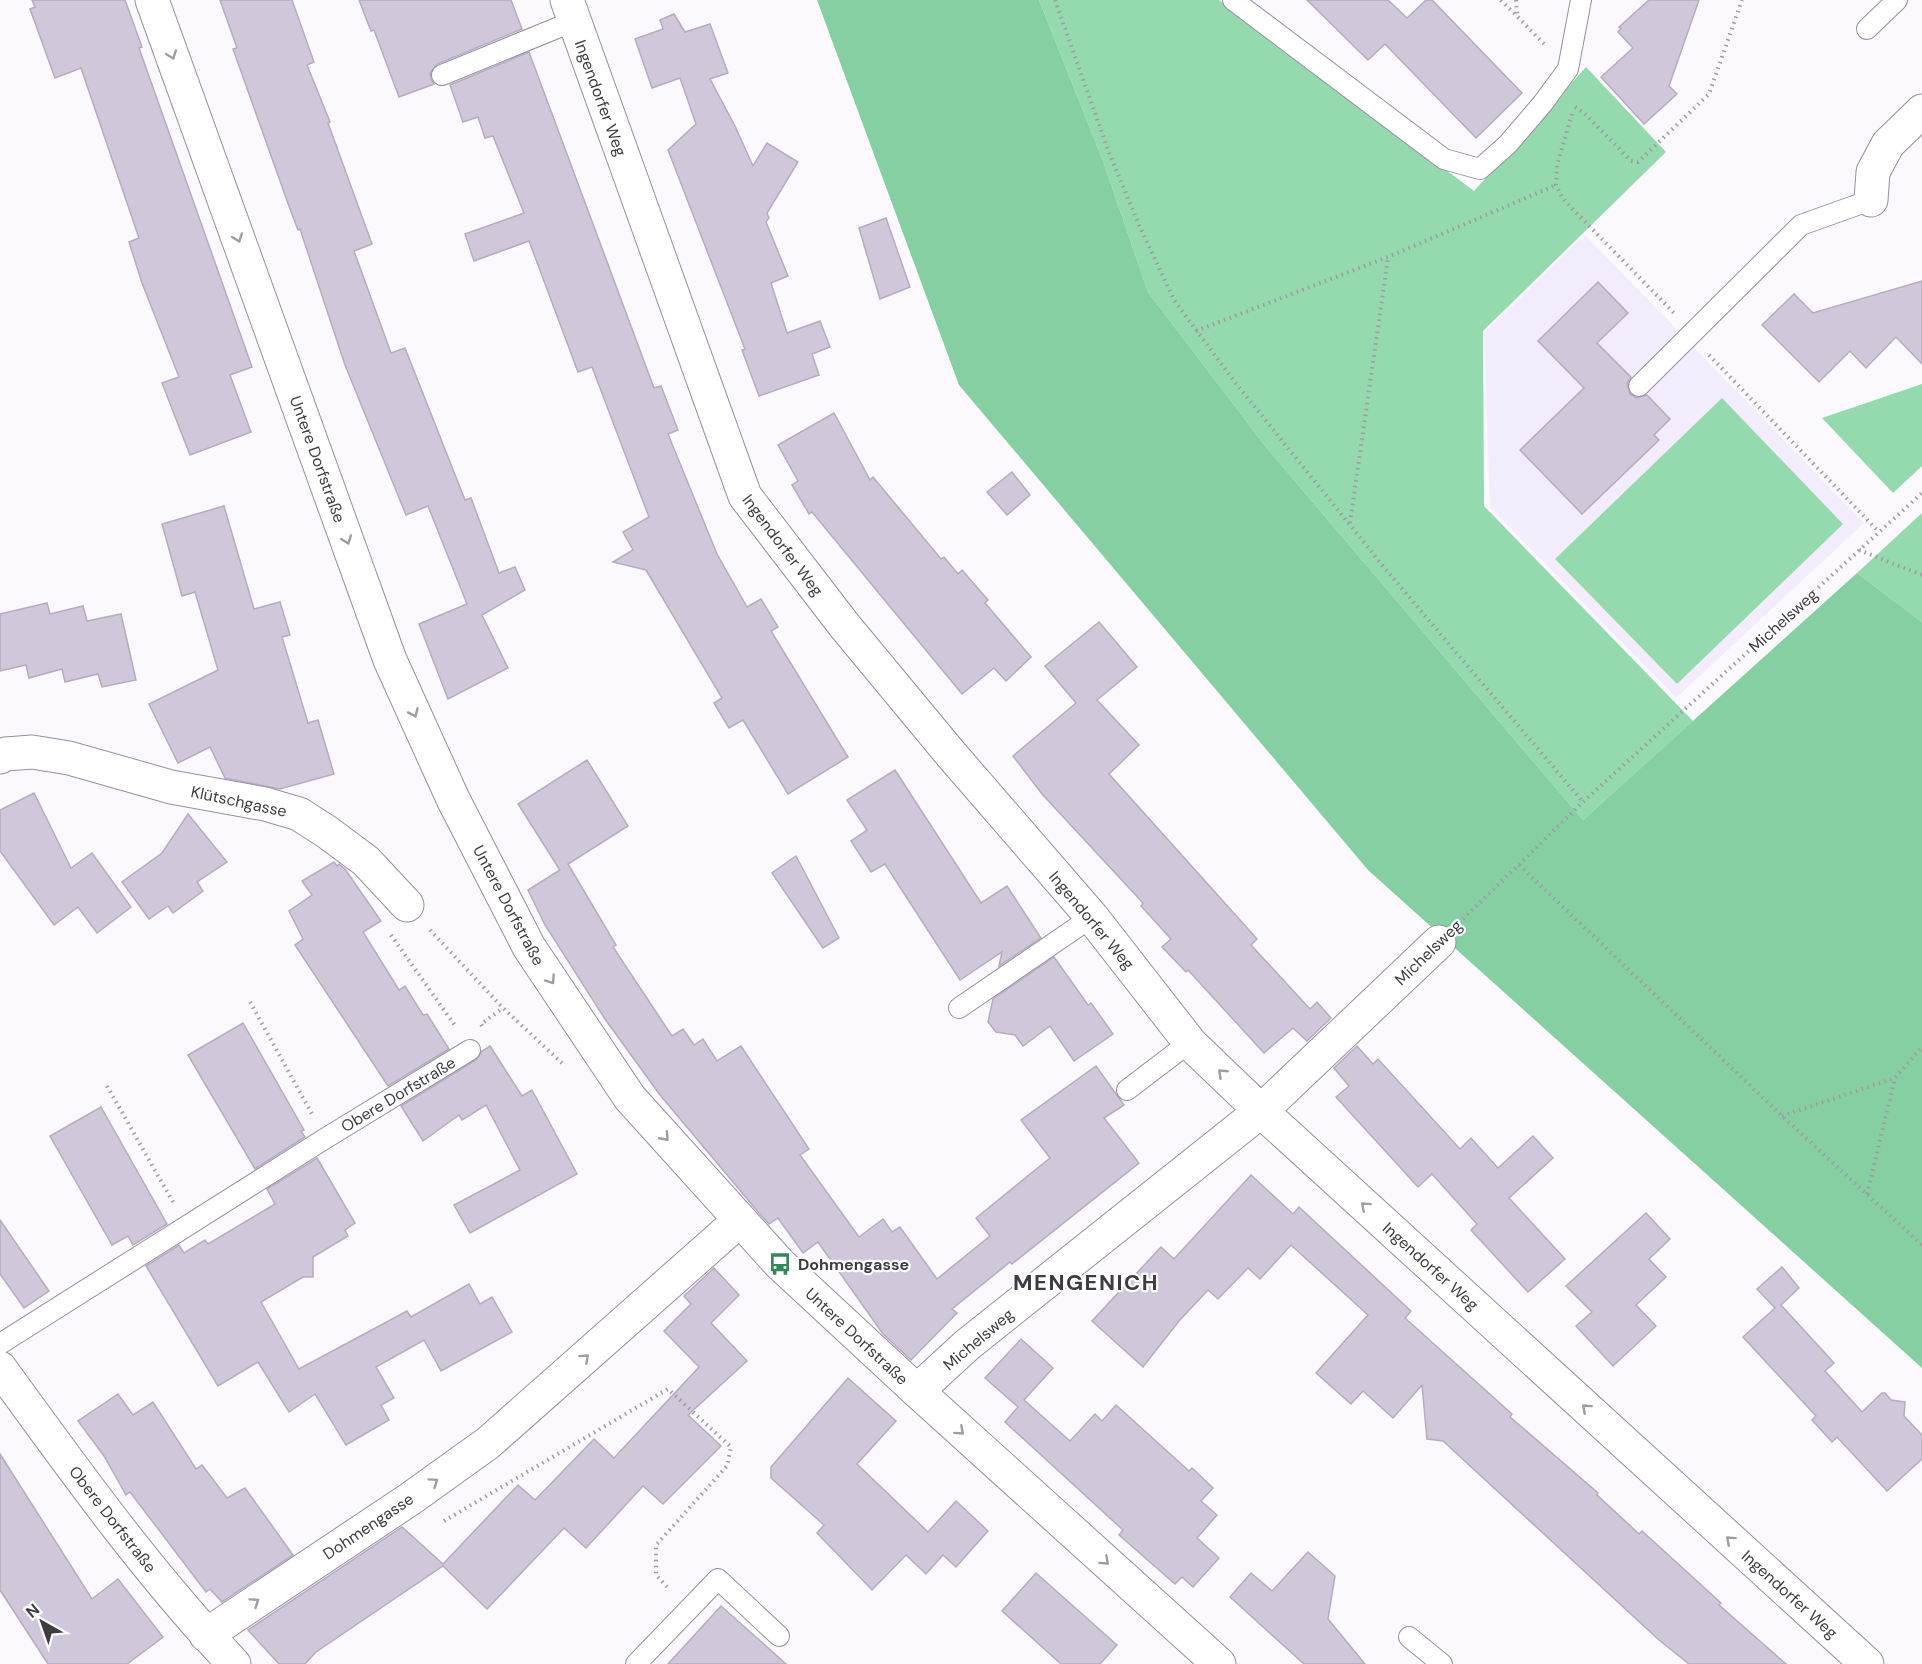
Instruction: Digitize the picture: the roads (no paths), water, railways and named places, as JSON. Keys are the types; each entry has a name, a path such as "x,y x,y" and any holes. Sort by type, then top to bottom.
{"street":[{"name":"Untere Dorfstraße","path":"152,0 390,660 453,800 529,946 630,1098 780,1264 1219,1664"},
{"name":"Ingendorfer Weg","path":"570,11 744,496 844,625 950,753 1092,917 1190,1042 1261,1111 1867,1664"},
{"path":"1871,200 1873,172 1888,144 1922,111"},
{"name":"Klütschgasse","path":"0,757 32,752 69,758 171,787 264,804 299,814 366,861 397,918"},
{"name":"Michelsweg","path":"917,1391 967,1345 1261,1111 1439,942"},
{"name":"Dohmengasse","path":"207,1635 488,1443 740,1220"},
{"name":"Obere Dorfstraße","path":"0,1368 108,1517 234,1664"}],"lane":[{"path":"1233,0 1444,159 1480,170 1508,144 1568,69 1581,0"},
{"path":"1867,29 1897,0"},
{"path":"442,75 570,11"},
{"path":"1639,386 1801,225 1871,200"},
{"path":"959,1008 1092,917"},
{"path":"1127,1090 1190,1042"},
{"name":"Obere Dorfstraße","path":"0,1344 470,1050"},
{"path":"636,1664 717,1579 779,1636"},
{"path":"1409,1637 1442,1664"}],"place":[{"name":"Dohmengasse","path":"780,1264"}],"district":[{"name":"MENGENICH","path":"1086,1282"}]}
